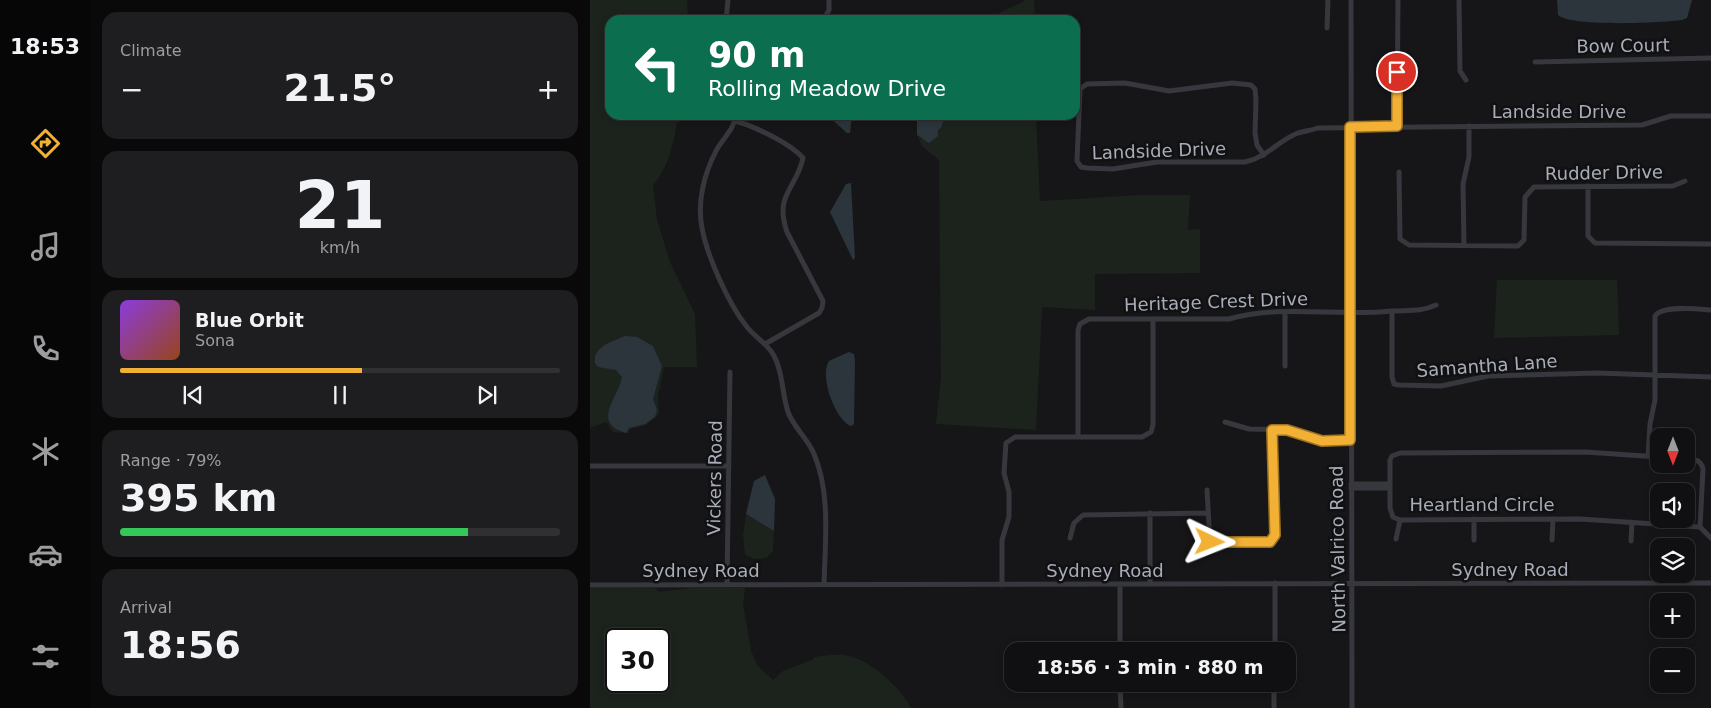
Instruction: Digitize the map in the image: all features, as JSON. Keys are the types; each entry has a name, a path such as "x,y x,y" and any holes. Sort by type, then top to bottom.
{"street":[{"path":"726,15 728,0"},
{"path":"826,15 829,10 829,0"},
{"path":"1327,28 1328,0"},
{"name":"North Valrico Road","path":"1351,0 1350,486 1352,708"},
{"path":"1397,126 1398,0"},
{"path":"1459,0 1460,71 1466,80"},
{"name":"Bow Court","path":"1535,62 1711,58"},
{"name":"Landside Drive","path":"1080,89 1087,84 1125,83 1169,90 1232,83 1251,85 1254,89 1256,100 1255,133 1258,145 1264,155"},
{"name":"Landside Drive","path":"1078,120 1076,157 1080,166 1113,169 1156,162 1245,162 1264,155 1297,133 1318,128 1642,125 1671,116 1711,116"},
{"path":"734,120 716,150 703,184 702,225 712,261 739,315 747,327 766,344 779,368 782,390 789,414 813,452 821,473 825,498 824,585"},
{"path":"739,120 797,152 803,158 798,172 786,192 782,208 783,220 786,232 823,301 819,313 766,344"},
{"path":"1464,245 1463,184 1469,157 1468,126"},
{"name":"Rudder Drive","path":"1399,172 1400,239 1409,245 1518,246 1524,240 1525,197 1534,187 1673,186 1685,181"},
{"path":"1588,186 1588,236 1595,243 1711,244"},
{"name":"Heritage Crest Drive","path":"1078,437 1078,330 1080,324 1090,319 1229,319 1251,312 1351,313 1423,310 1436,305"},
{"path":"1648,456 1650,424 1655,400 1653,320 1657,313 1671,310 1711,310"},
{"name":"Samantha Lane","path":"1392,311 1392,377 1394,384 1441,386 1488,376 1597,373 1711,377"},
{"path":"1285,312 1285,366"},
{"path":"1002,585 1002,540 1010,517 1009,492 1004,473 1006,443 1015,437 1142,437 1151,432 1153,425 1153,319"},
{"name":"Vickers Road","path":"728,585 730,372"},
{"path":"1225,422 1249,430 1287,430 1322,441 1350,440"},
{"path":"1207,490 1210,542 1270,542 1275,535 1272,430"},
{"name":"Heartland Circle","path":"1648,456 1585,452 1400,453 1392,456 1390,460 1390,508 1393,517 1400,520 1553,518 1700,527"},
{"path":"1695,459 1702,464 1703,469 1700,527 1711,538"},
{"path":"590,466 729,466"},
{"path":"1350,486 1390,486"},
{"path":"1070,538 1074,523 1083,515 1208,512"},
{"path":"1150,513 1150,584"},
{"path":"1552,540 1553,518"},
{"path":"1474,519 1474,540"},
{"path":"1396,539 1400,520"},
{"path":"1632,522 1632,541"},
{"name":"Sydney Road","path":"590,584 1711,583"},
{"path":"1120,584 1120,642"},
{"path":"1275,584 1275,642"},
{"path":"1120,692 1121,708"},
{"path":"1274,692 1274,708"}],"shaded area":[{"path":"590,0 687,0 688,15 605,15 605,120 682,120 677,123 672,148 663,172 653,185 657,220 670,262 695,314 697,367 664,367 658,396 659,414 646,425 630,429 629,433 613,432 606,422 590,428"},
{"path":"1026,0 1034,0 1035,15 996,15"},
{"path":"1557,0 1692,0 1687,18 1682,20 1598,23 1566,19 1558,15"},
{"path":"833,120 851,120 850,133 847,133"},
{"path":"917,120 944,120 941,128 938,130 938,136 929,143 917,135"},
{"path":"944,120 1036,120 1040,201 1140,195 1190,195 1188,230 1200,229 1200,273 1095,274 1095,310 1042,307 1036,430 936,424 941,377 939,160 922,146 917,135 922,139 941,128"},
{"path":"851,183 855,258 853,260 830,212 846,184"},
{"path":"1497,280 1617,280 1619,335 1494,338"},
{"path":"625,336 637,337 653,346 662,366 653,399 657,410 655,417 645,424 629,428 626,433 615,429 610,423 608,416 622,377 616,370 598,367 595,363 597,352 604,345"},
{"path":"849,352 854,354 855,360 854,424 851,426 839,415 834,406 827,386 826,376 826,368 829,361"},
{"path":"765,475 775,499 774,531 746,514 754,481"},
{"path":"746,514 774,531 773,551 766,558 755,559 745,555 743,535"},
{"path":"590,588 656,588 659,592 691,588 745,588 743,604 751,651 757,665 773,680 783,671 812,660 815,657 851,656 862,660 882,674 899,691 911,708 590,708"}],"route":[{"path":"1210,542 1215,544 1270,542 1275,535 1272,430 1287,430 1322,441 1350,440 1350,127 1397,126 1397,72"}]}
